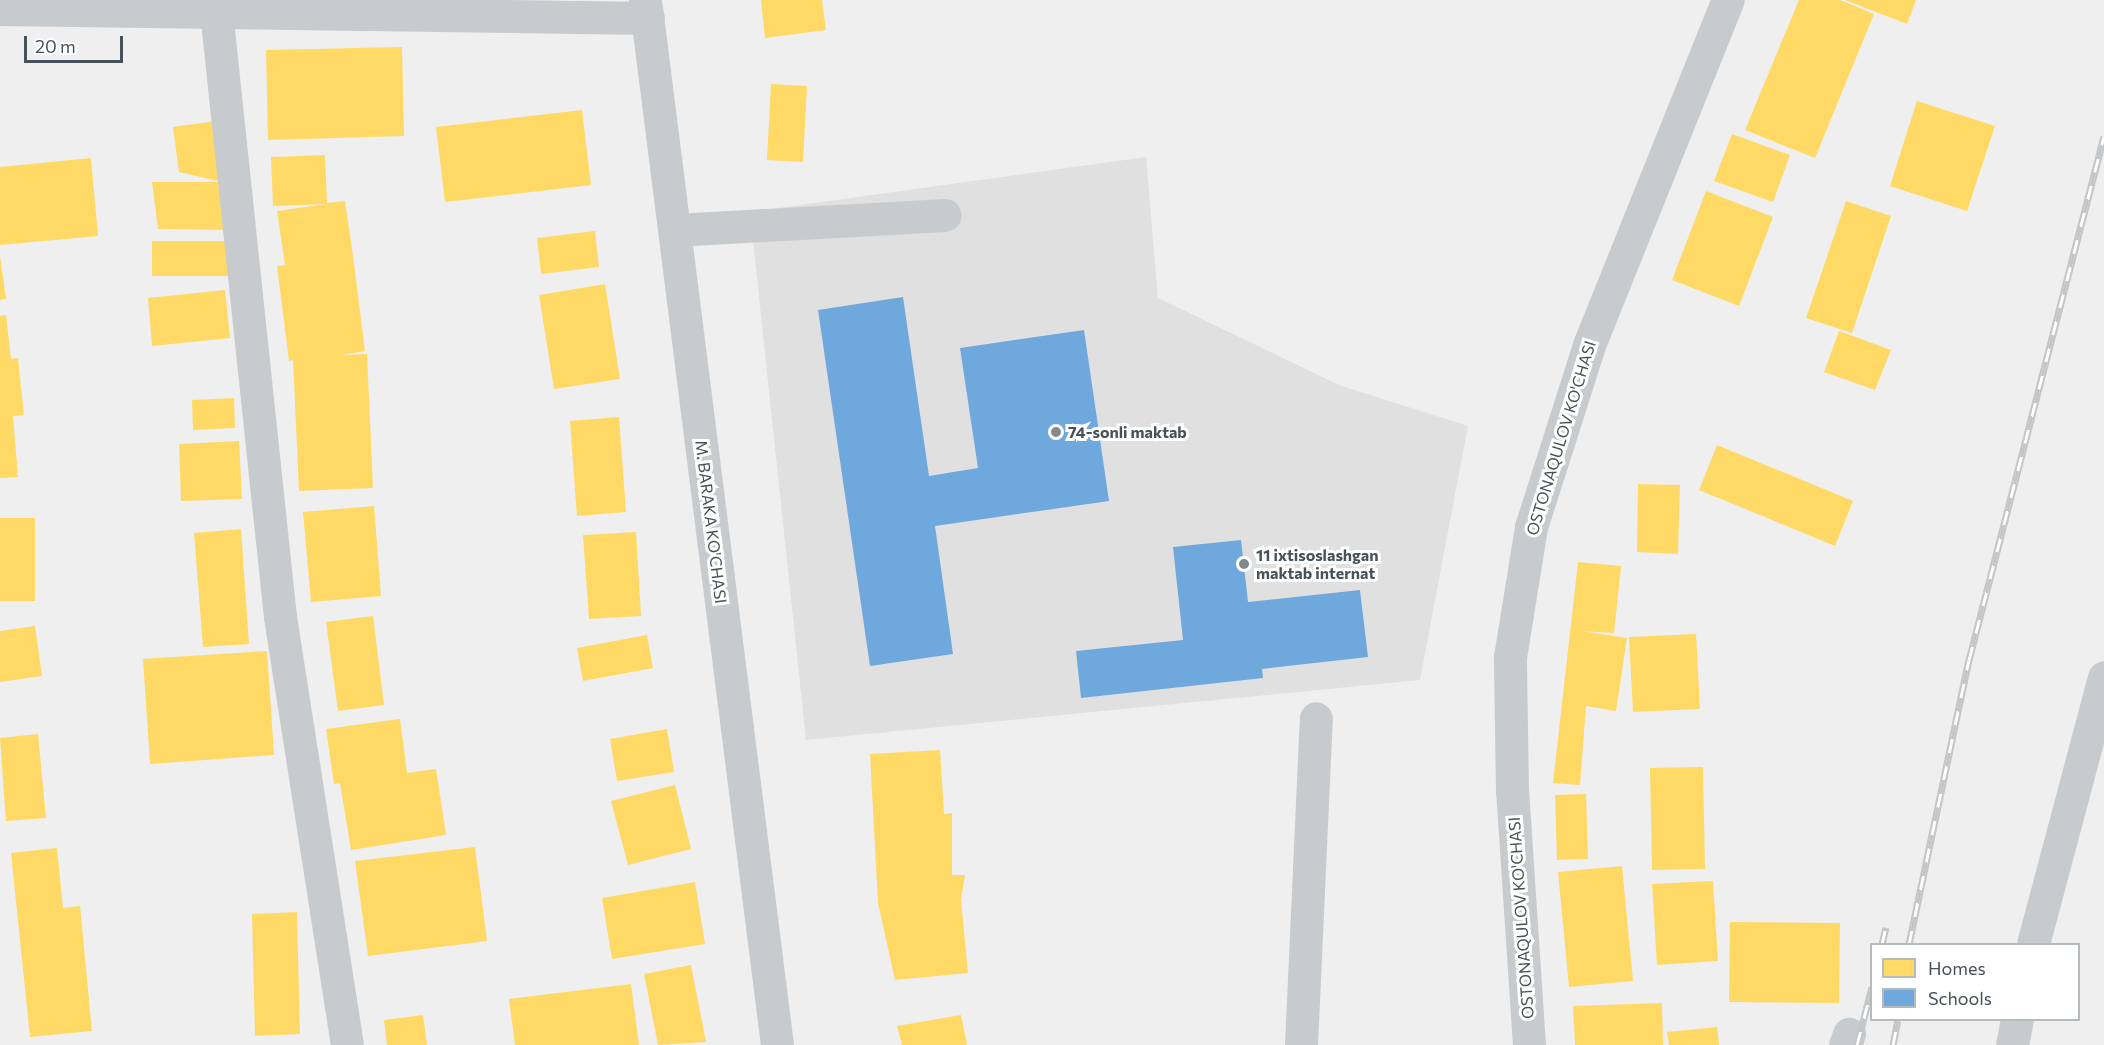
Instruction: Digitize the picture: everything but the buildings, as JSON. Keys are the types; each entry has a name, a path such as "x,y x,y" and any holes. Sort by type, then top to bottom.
{"street":[{"name":"OSTONAQULOV KO'CHASI","path":"1529,1045 1512,791 1510,657 1530,527 1589,345 1728,0"},
{"path":"0,9 216,11 647,9"},
{"name":"M. BARAKA KO'CHASI","path":"647,9 777,1045"},
{"path":"216,11 280,617 346,1045"},
{"path":"675,230 945,214"},
{"path":"2034,943 2104,677"},
{"path":"1301,1045 1316,718"},
{"path":"2012,1045 2017,1021"}],"shaded area":[{"name":"74-sonli maktab","path":"1146,157 1158,298 1339,385 1468,426 1420,680 806,740 750,212"}],"railway":[{"path":"1909,943 1969,660 2104,136"},
{"path":"1882,943 1886,927"},
{"path":"1857,1045 1870,995"},
{"path":"1893,1045 1898,1021"}],"place":[{"name":"74-sonli maktab","path":"1056,432"},
{"name":"11 ixtisoslashgan maktab internat","path":"1244,564"}]}
